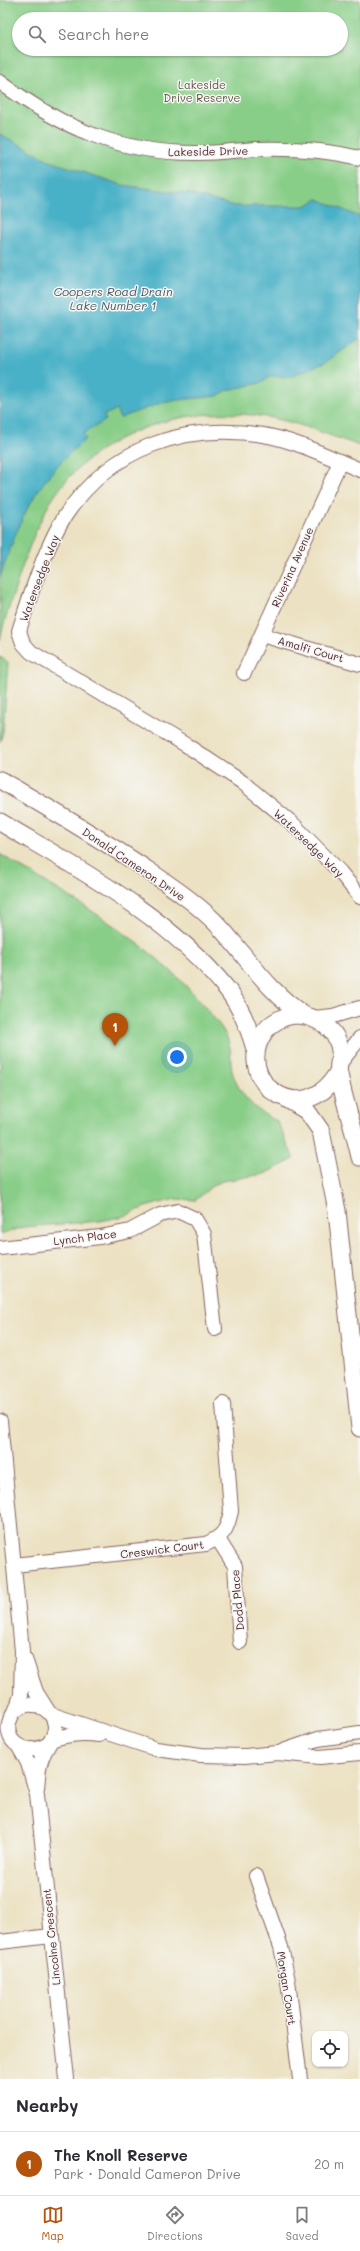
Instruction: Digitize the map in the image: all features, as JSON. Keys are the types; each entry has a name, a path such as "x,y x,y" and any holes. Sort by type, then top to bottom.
{"street":[{"name":"Lakeside Drive","path":"0,82 29,103 62,123 108,140 153,151 200,153 258,149 306,150 360,158"},
{"name":"Watersedge Way","path":"360,470 284,440 264,435 241,432 185,435 133,452 108,468 84,491 64,516 50,546 19,631 24,643 31,652 186,745 242,782 293,824 340,872 360,897"},
{"name":"Riverina Avenue","path":"244,673 340,462"},
{"name":"Amalfi Court","path":"262,635 360,664"},
{"name":"Donald Cameron Drive","path":"0,780 88,831 164,882 214,922 257,973 288,1004 309,1017"},
{"path":"0,822 137,906 185,945 228,990 249,1028 256,1052 257,1067 263,1081 274,1092 307,1111 321,1131 337,1211 360,1428"},
{"path":"256,1052 260,1039 273,1024 292,1016 333,1016 360,1008"},
{"path":"309,1017 326,1025 335,1036 340,1049 339,1068 360,1157"},
{"path":"287,1099 300,1100 318,1095 332,1083 339,1068 360,1038"},
{"name":"Lynch Place","path":"0,1248 100,1237 130,1231 160,1215 178,1211 195,1219 204,1234 215,1329"},
{"name":"Creswick Court","path":"14,1565 206,1544 218,1539 227,1528 231,1511 223,1404"},
{"path":"0,1422 22,1652 21,1695 9,1716 9,1730 17,1745"},
{"name":"Dodd Place","path":"218,1539 235,1566 240,1642"},
{"path":"22,1652 36,1692 49,1712 55,1727 49,1742"},
{"path":"9,1716 22,1706 35,1705 49,1712 82,1723 116,1737 156,1749 201,1755 245,1756 278,1752 318,1739 360,1733"},
{"path":"0,1740 34,1751 49,1742 66,1735 82,1733 116,1737"},
{"name":"Lincolne Crescent","path":"36,1794 41,1762 49,1742"},
{"name":"Lincolne Crescent","path":"17,1745 28,1763 36,1794 67,2079"},
{"path":"278,1752 320,1757 360,1753"},
{"name":"Morgan Court","path":"256,1876 281,1947 287,1975 300,2079"},
{"path":"0,1942 51,1936"}],"green space":[{"name":"Lakeside Drive Reserve","path":"0,0 360,0 360,446 310,428 285,421 259,416 228,414 196,415 165,422 134,432 106,446 81,465 60,489 43,516 31,542 4,623 0,640"},
{"path":"0,657 8,662 3,732 0,742"},
{"path":"0,854 81,904 134,940 159,960 182,982 217,1021 223,1030 229,1042 232,1071 243,1095 262,1113 277,1121 294,1159 264,1174 222,1181 212,1186 196,1200 175,1199 145,1207 125,1216 100,1221 24,1227 0,1234"}],"water":[{"name":"Coopers Road Drain Lake Number 1","path":"0,134 50,161 122,185 189,194 234,206 305,206 318,199 360,217 360,338 326,362 290,377 271,376 260,383 228,390 217,396 178,400 158,404 120,418 116,410 104,415 106,420 83,434 86,439 69,454 42,485 23,518 0,577"}],"place":[{"name":"The Knoll Reserve","path":"115,1046"}]}
